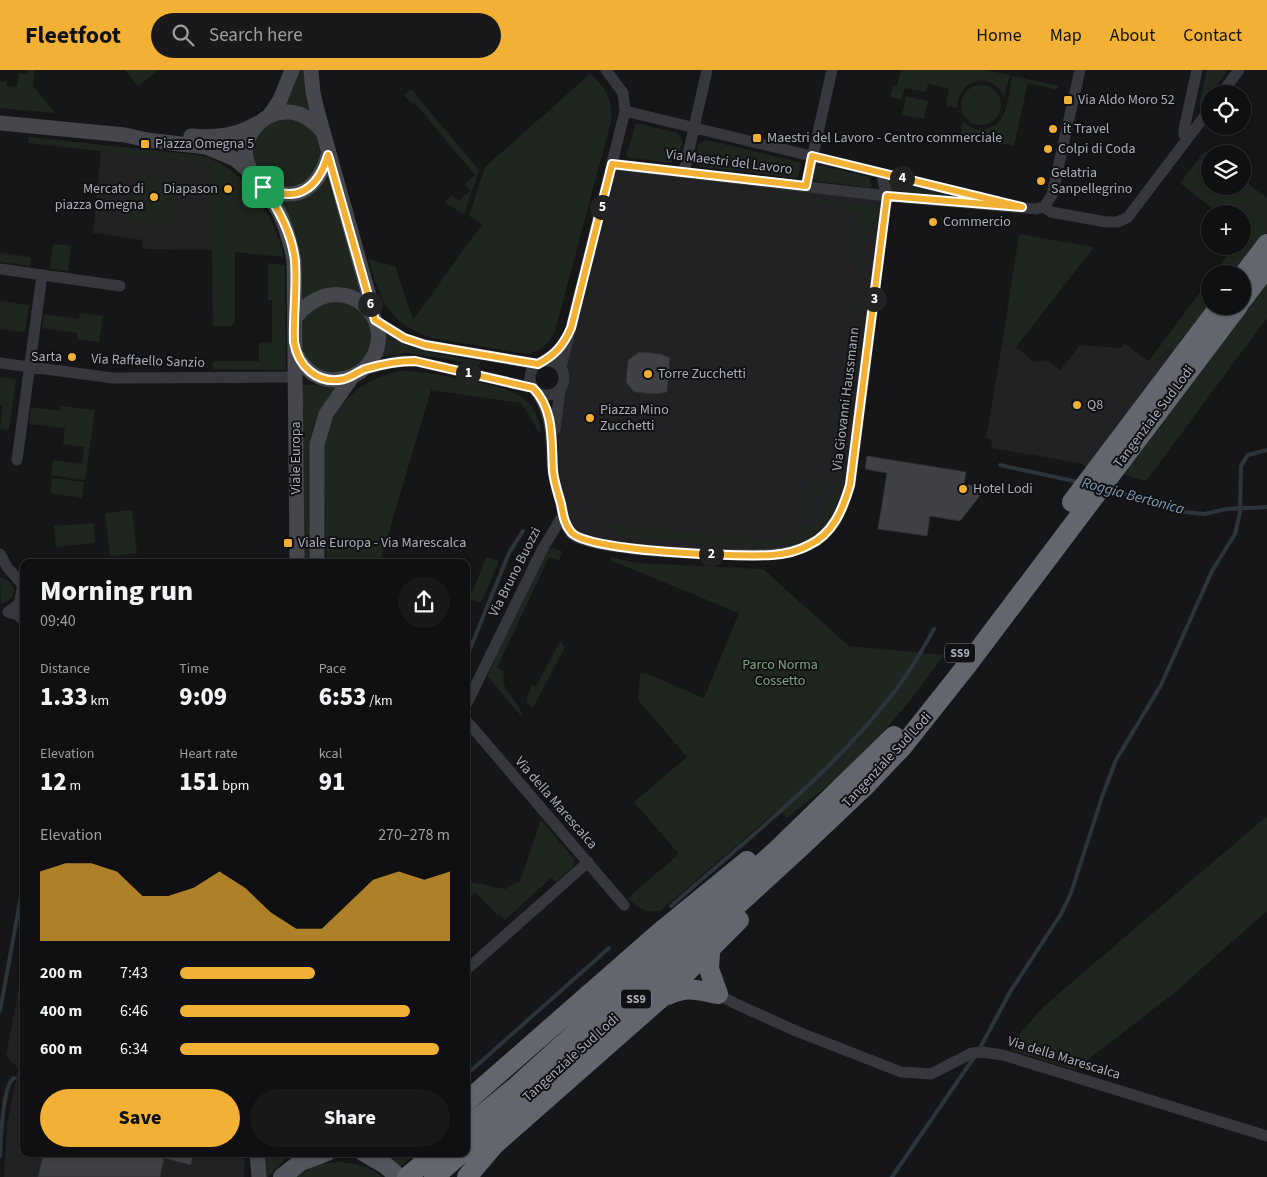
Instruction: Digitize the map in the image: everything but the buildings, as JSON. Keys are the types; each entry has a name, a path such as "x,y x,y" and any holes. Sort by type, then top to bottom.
{"highway":[{"path":"1251,265 1267,244"},
{"path":"1251,288 1267,267"},
{"name":"Tangenziale Sud Lodi","path":"470,1147 530,1095 804,845 864,787 913,734 1103,473 1214,315"},
{"name":"Tangenziale Sud Lodi","path":"1103,473 1231,315"},
{"name":"Tangenziale Sud Lodi","path":"470,1125 517,1086 779,848 897,733 1083,500"},
{"path":"467,1177 494,1145 661,998 710,952 804,845"},
{"path":"470,1099 705,894 748,860 779,848"},
{"path":"710,952 709,969 718,994"},
{"path":"661,998 680,989 691,988 718,994"},
{"path":"420,1174 433,1157"},
{"path":"420,1174 453,1157"}],"main road":[{"path":"282,1177 301,1162 314,1157"},
{"path":"371,1157 399,1177"}],"street":[{"path":"250,172 246,160 246,146 251,134 280,100 292,70"},
{"name":"Viale Europa","path":"311,70 313,93 322,132 327,143 328,155 378,331 377,347 370,362 358,373 326,414 317,444 317,559"},
{"path":"561,368 625,111 623,93 606,70"},
{"path":"684,172 706,70"},
{"path":"806,186 832,70"},
{"path":"1044,207 1052,195 1080,70"},
{"path":"1197,70 1184,135 1188,138 1201,121"},
{"path":"1228,85 1239,70"},
{"name":"Via Maestri del Lavoro","path":"625,111 1022,207"},
{"path":"0,123 125,134 145,131 224,137 242,132 264,119 281,112 299,114 315,123 322,132"},
{"name":"Viale Europa","path":"125,134 147,140 206,147 235,159 263,187 281,217 294,260 296,559"},
{"name":"Via Maestri del Lavoro","path":"612,164 887,196 1036,209 1044,207 1055,213 1118,222 1128,217 1188,138"},
{"path":"263,187 274,192 286,194 299,193 310,187 323,173 328,155"},
{"name":"Via Giovanni Haussmann","path":"563,515 570,532 575,538 600,544 689,553 772,555 810,545 826,534 843,509 850,485 887,196 881,173"},
{"path":"0,269 120,286"},
{"path":"16,460 42,275"},
{"path":"295,318 312,301 322,296 333,294 356,299 365,306 374,318 404,338 425,345 553,362 561,368 565,377 560,390 553,448 553,472 563,515"},
{"path":"553,448 548,415 534,389 530,375 533,368 564,341 571,328"},
{"path":"296,354 310,372 321,378"},
{"path":"296,377 342,380 398,361 415,361 534,389 548,395 560,390"},
{"name":"Via Raffaello Sanzio","path":"0,363 112,378 296,377"},
{"name":"Via Bruno Buozzi","path":"470,697 543,548 563,515"},
{"path":"0,554 5,571 20,582"},
{"path":"6,613 19,604 20,601"},
{"path":"6,613 20,612"},
{"path":"6,613 16,614 20,617"},
{"name":"Via della Marescalca","path":"470,725 624,904"},
{"path":"470,966 588,862"},
{"name":"Via della Marescalca","path":"718,994 796,1031 902,1072 931,1074 976,1053 1003,1054 1267,1136"},
{"path":"257,1157 259,1177"}],"shaded area":[{"name":"Mercato di piazza Omegna","path":"101,151 198,162 209,167 211,174 212,250 142,249 142,240 93,233"},
{"path":"614,166 885,197 842,509 809,544 772,553 602,543 568,526 554,451 561,391 565,385 564,368"},
{"path":"1191,333 1089,469 1080,463 991,448 992,440 986,438 1002,345 1016,347 1034,362 1047,360 1060,370 1080,345 1121,348 1125,344 1148,361 1155,363 1180,338"},
{"path":"20,981 20,1157 245,1157 244,1177 4,1177 7,1125 18,1068 6,1056"}],"green space":[{"path":"27,70 35,70 33,86 55,113 0,108 0,81 7,82 7,86 17,87 19,73 27,74"},
{"path":"125,70 159,70 138,86"},
{"path":"299,70 304,70 305,96 309,113 285,105"},
{"path":"901,70 985,70 1010,75 1004,97 998,88 991,83 976,81 969,84 963,90 957,108 946,106 949,89 928,84 926,92 905,88 902,99 890,97 893,85 897,86"},
{"path":"1207,70 1228,70 1217,85 1203,85"},
{"path":"590,74 607,94 611,107 611,121 555,331 550,339 540,349 526,354 433,338 406,326 388,309 382,299 368,259 395,266 413,320 482,224 469,216 485,167"},
{"path":"1012,76 1059,86 1057,89 1054,89 1028,83 1014,146 960,135 963,121 976,129 993,127 999,122 1006,108"},
{"path":"981,85 995,91 1001,105 995,119 981,125 967,119 961,105 967,91"},
{"path":"411,89 479,170 464,214 444,202 452,195 458,201 470,191 465,184 475,175 414,102 412,104 404,95"},
{"path":"906,96 928,101 924,119 902,115"},
{"path":"280,119 294,119 306,124 316,134 321,146 321,160 316,172 306,182 294,187 280,187 268,182 258,172 253,160 253,146 258,134 268,124"},
{"path":"636,123 678,133 683,141 678,158 671,163 626,157"},
{"path":"29,137 197,155 213,160 228,168 254,193 273,224 284,257 235,252 235,322 231,326 213,326 211,174 209,167 198,162 28,143"},
{"path":"707,140 799,162 801,164 798,176 795,178 701,167 695,161 698,144"},
{"path":"1201,156 1201,195 1251,195 1251,186 1267,198 1267,232 1251,254 1251,205 1208,205 1180,183"},
{"path":"819,165 869,177 872,186 870,188 815,181 813,177 815,168"},
{"path":"134,175 177,179 174,224 130,220"},
{"path":"327,177 361,292 359,294 328,289 316,292 302,301 299,245 281,200"},
{"path":"886,181 946,194 947,196 889,190"},
{"path":"770,194 874,206 877,214 875,228 867,223 855,300 863,306 863,309 852,307 860,233 859,222 854,213 848,209 833,205 769,199 767,196"},
{"path":"1019,234 1094,247 1016,347 1002,345"},
{"path":"53,244 71,246 68,271 50,269"},
{"path":"0,253 31,257 30,266 0,262"},
{"path":"1228,255 1250,255 1243,265 1220,265"},
{"path":"268,263 285,265 286,370 213,369 213,361 259,361 259,343 272,342 272,300 268,300"},
{"path":"1267,280 1267,318 1146,481 1121,474 1241,315 1251,315 1251,301"},
{"path":"1201,291 1201,315 1204,315 1191,333 1180,338 1155,363 1148,362"},
{"path":"0,301 29,305 25,332 0,329"},
{"path":"335,301 355,307 365,317 371,337 365,357 355,367 335,373 315,367 305,357 299,337 305,317 315,307"},
{"path":"80,313 103,316 99,342 77,339 77,333 42,328 44,314 79,319"},
{"path":"384,332 405,345 442,355 480,361 480,365 408,353 381,357"},
{"path":"402,371 424,372 487,384 513,392 533,408 539,420 541,435 521,403 431,390 381,559 326,559 324,455 329,429 342,404 352,394 375,379"},
{"path":"0,377 16,379 9,430 0,429 3,405 0,405"},
{"path":"302,385 338,385 321,408 314,424 310,442 309,559 303,559"},
{"path":"61,406 95,410 85,480 51,475 53,460 82,464 84,447 63,444 65,428 29,424 31,407 60,411"},
{"path":"837,469 840,490 834,510 821,528 796,543 773,547 612,536 614,524 763,539 779,539 793,536 812,525 825,509 833,490"},
{"path":"52,478 84,482 82,498 50,493"},
{"path":"812,481 821,481 819,491 813,506 801,517 801,506 810,507"},
{"path":"132,510 137,553 110,556 105,513"},
{"path":"94,523 95,543 56,547 54,526"},
{"path":"552,548 562,551 559,561 549,557 497,668 505,672 504,684 522,717 487,676 547,550"},
{"path":"486,557 499,561 481,603 470,599 470,590 473,591"},
{"name":"Parco Norma Cossetto","path":"610,557 637,563 763,569 849,646 944,655 909,702 846,771 787,818 779,809 660,911 642,909 628,898 679,854 634,802 687,757 638,700 640,673 648,674 704,698 739,613 612,561"},
{"path":"0,577 10,582 14,590 12,598 1,604"},
{"path":"560,641 565,647 533,708 527,703 527,697 532,685 536,687"},
{"path":"1267,816 1267,911 1173,994 1074,1070 1011,1050 1016,1038 1043,1007"},
{"path":"541,820 574,859 573,866 556,882 551,878 505,920 500,915 498,916 475,892 470,896 470,882 506,889 520,881"},
{"path":"264,1157 289,1157 268,1177 263,1177"},
{"path":"386,1157 411,1157 400,1167"},
{"path":"341,1162 363,1166 382,1177 296,1177 319,1164"}],"waterway":[{"path":"979,1050 1010,992 1061,914 1071,893 1116,760 1161,685 1212,571 1235,534 1240,513 1241,466 1248,455 1267,450"},
{"name":"Roggia Bertonica","path":"1000,465 1078,482"},
{"name":"Roggia Bertonica","path":"1107,489 1186,512 1204,514 1227,509 1267,507"},
{"name":"Roggia Bertonica","path":"470,649 509,553 523,531"},
{"path":"671,906 786,806 841,754 867,726 897,688 934,629"},
{"name":"Roggia Bertonica","path":"0,1011 20,902"},
{"path":"470,1071 609,948"},
{"path":"892,1177 975,1056"},
{"path":"0,1156 5,1102 7,1091 14,1078"}],"place":[{"name":"Via Aldo Moro 52","path":"1068,100"},
{"name":"it Travel","path":"1053,129"},
{"name":"Maestri del Lavoro - Centro commerciale","path":"757,138"},
{"name":"Piazza Omegna 5","path":"145,144"},
{"name":"Colpi di Coda","path":"1048,149"},
{"name":"Gelatria Sanpellegrino","path":"1041,181"},
{"name":"Diapason","path":"228,189"},
{"name":"Mercato di piazza Omegna","path":"154,197"},
{"name":"Commercio","path":"933,222"},
{"name":"Sarta","path":"72,357"},
{"name":"Torre Zucchetti","path":"648,374"},
{"name":"Q8","path":"1077,405"},
{"name":"Piazza Mino Zucchetti","path":"590,418"},
{"name":"Hotel Lodi","path":"963,489"},
{"name":"Viale Europa - Via Marescalca","path":"288,543"}],"route":[{"path":"328,155 375,320 404,338 425,345 538,364 547,360 559,348 571,328 612,164 806,186 812,156 1022,207 887,196 850,485 843,509 826,534 810,545 793,551 772,555 689,553 600,544 575,538 566,525 553,472 552,434 548,415 541,399 533,388 415,361 398,361 363,370 342,380 321,378 310,372 296,354 294,342 294,260 291,245 281,217 263,187 274,192 286,194 299,193 310,187 323,173 328,155"}]}
